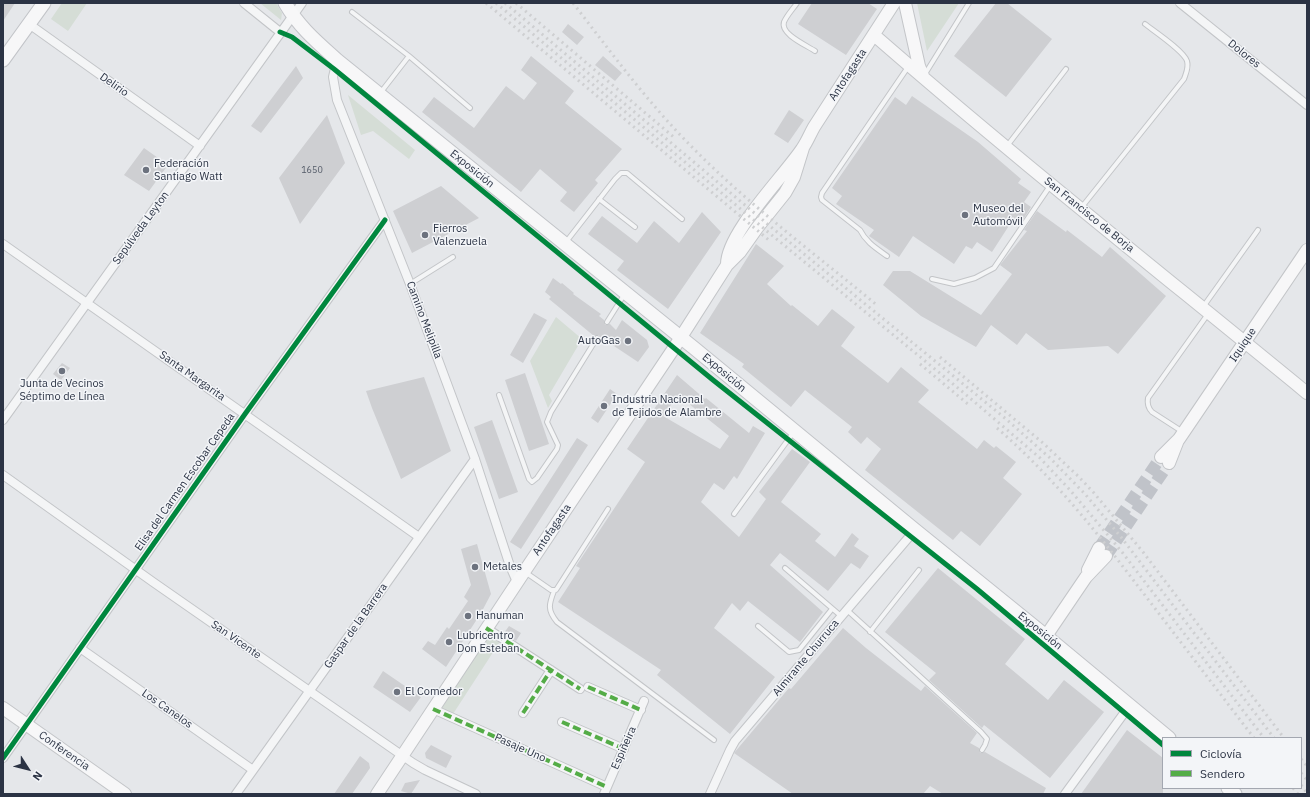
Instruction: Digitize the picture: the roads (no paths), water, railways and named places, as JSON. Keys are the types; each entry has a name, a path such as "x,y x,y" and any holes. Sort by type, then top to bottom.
{"main road":[{"path":"3,60 44,3"},
{"name":"Exposición","path":"285,3 292,16 337,60 681,338 1168,737"}],"street":[{"path":"244,3 280,32"},
{"name":"Sepúlveda Leyton","path":"3,420 302,3"},
{"name":"Antofagasta","path":"377,794 486,628 681,338 727,265 729,249 742,227 803,148 814,127 894,3"},
{"path":"905,3 923,78"},
{"name":"Dolores","path":"1180,3 1307,105"},
{"name":"Delirio","path":"29,24 200,146"},
{"name":"San Francisco de Borja","path":"874,34 923,78 1006,147 1307,393"},
{"name":"Camino Melipilla","path":"337,60 333,77 337,100 410,284 475,459 510,566 521,577"},
{"name":"Elisa del Carmen Escobar Cepeda","path":"3,758 245,414 385,220"},
{"name":"Santa Margarita","path":"3,244 419,537"},
{"name":"Iquique","path":"1165,460 1307,250"},
{"name":"Gaspar de la Barrera","path":"236,794 475,459"},
{"name":"San Vicente","path":"3,475 136,570 403,756 425,770 476,794"},
{"name":"Almirante Churruca","path":"710,794 735,741 915,530"},
{"path":"1046,636 1102,552"},
{"path":"486,628 551,670 584,688 641,710"},
{"name":"Los Canelos","path":"80,648 253,770"},
{"path":"523,712 551,670"},
{"name":"Espiñeira","path":"605,791 644,701"},
{"path":"1065,794 1130,705"},
{"name":"Conferencia","path":"3,708 125,794"},
{"name":"Pasaje Uno","path":"433,709 605,791"},
{"path":"562,722 624,749"}],"lane":[{"path":"797,3 784,22 784,28 786,33 815,51"},
{"path":"923,78 969,3"},
{"path":"352,12 408,56 470,108"},
{"path":"1081,208 1184,79 1188,70 1187,59 1145,24"},
{"path":"380,94 408,56"},
{"path":"887,256 870,244 860,230 822,200 821,197 822,193 909,65"},
{"path":"1006,147 1066,68"},
{"path":"565,244 614,179 621,173 628,173 682,219"},
{"path":"932,279 954,284 975,278 994,268 1052,184"},
{"path":"599,199 635,227"},
{"path":"1181,435 1149,409 1147,402 1148,398 1258,230"},
{"path":"410,284 453,257"},
{"path":"607,322 625,293"},
{"path":"499,395 529,479 532,482 537,478 557,449 558,445 547,422 551,412 597,338"},
{"path":"734,514 794,431"},
{"path":"608,509 558,588 554,591 550,602 550,612 557,622 714,740"},
{"path":"785,568 832,609 844,613 870,632 985,736 987,739 982,750"},
{"path":"870,632 919,570"},
{"path":"521,577 554,591"},
{"path":"758,626 789,652 795,651 802,645 832,609"}],"tunnel":[{"path":"1099,548 1161,457"},
{"path":"1106,556 1169,463"}],"railway":[{"path":"486,3 770,241"},
{"path":"496,3 1040,458 1070,490 1122,552 1263,737"},
{"path":"505,3 771,227 1006,419 1050,458 1085,494 1121,537 1273,737"},
{"path":"516,3 676,139"},
{"path":"573,3 658,110 710,165 757,207 878,306"},
{"path":"940,357 1043,443 1094,493 1143,552 1283,737"},
{"path":"920,364 969,405"},
{"path":"997,428 1034,463 1086,520 1253,737"},
{"path":"1302,760 1307,766"},
{"path":"1302,774 1307,780"},
{"path":"1302,786 1307,793"},
{"path":"1294,789 1298,794"}],"place":[{"name":"Federación Santiago Watt","path":"146,170"},
{"name":"Museo del Automóvil","path":"965,215"},
{"name":"Fierros Valenzuela","path":"425,235"},
{"name":"AutoGas","path":"628,341"},
{"name":"Junta de Vecinos Séptimo de Línea","path":"62,371"},
{"name":"Industria Nacional de Tejidos de Alambre","path":"604,406"},
{"name":"Metales","path":"475,567"},
{"name":"Hanuman","path":"468,616"},
{"name":"Lubricentro Don Esteban","path":"449,642"},
{"name":"El Comedor","path":"397,692"}]}
